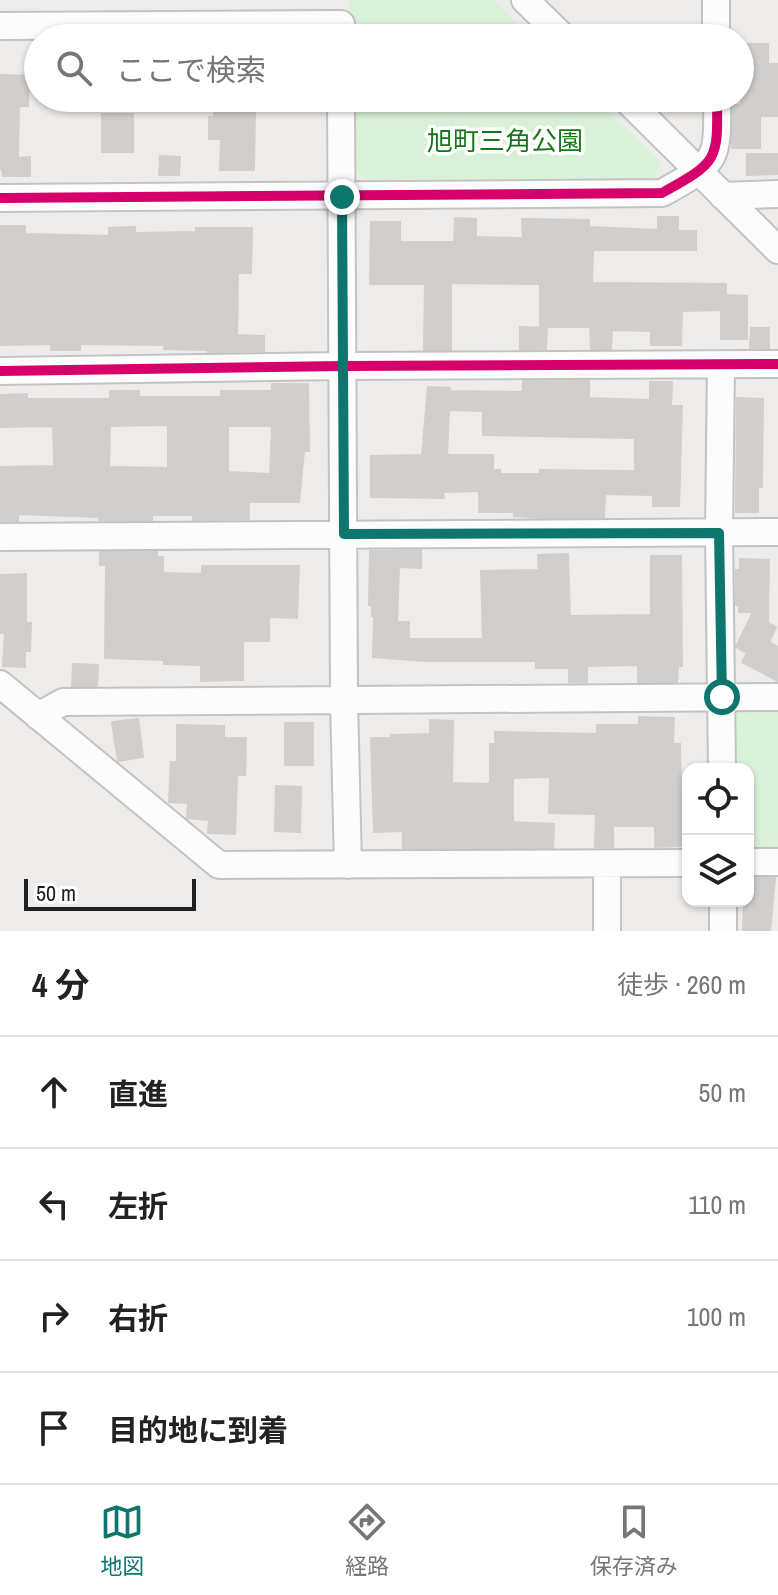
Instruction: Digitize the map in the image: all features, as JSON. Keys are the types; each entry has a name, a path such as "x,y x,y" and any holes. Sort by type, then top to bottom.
{"street":[{"path":"525,0 550,24"},
{"path":"716,0 716,24"},
{"path":"136,24 341,21"},
{"path":"0,26 24,26"},
{"path":"341,112 344,700 348,865"},
{"path":"639,112 778,250"},
{"path":"0,198 662,193 700,172 717,147 717,112"},
{"path":"723,196 778,194"},
{"path":"0,371 778,364"},
{"path":"721,366 719,533 722,763"},
{"path":"0,537 778,532"},
{"path":"0,684 219,865 682,863"},
{"path":"38,716 63,702 778,697"},
{"path":"754,862 778,862"},
{"path":"607,864 607,931"},
{"path":"723,907 723,931"}],"green space":[{"path":"349,0 493,0 518,24 350,24"},
{"name":"旭町三角公園","path":"350,112 609,112 661,162 651,183 368,183 350,164"},
{"path":"731,706 778,706 778,848 754,848 754,763 732,763"}],"building":[{"path":"754,44 768,44 768,64 778,64 778,116 760,116 760,148 732,148 733,112 754,112"},
{"path":"0,75 24,76 24,106 19,106 18,158 30,157 30,176 3,176 0,169"},
{"path":"214,112 255,112 254,170 220,170 221,139 209,139 209,117 214,117"},
{"path":"102,114 133,114 133,152 102,152"},
{"path":"747,154 778,154 778,174 747,175"},
{"path":"160,156 180,157 179,175 159,175"},
{"path":"658,217 678,217 678,231 696,231 696,250 593,250 592,283 726,284 726,295 747,296 747,339 721,339 721,310 682,311 681,345 651,345 651,331 612,330 611,349 591,349 590,327 540,327 540,284 451,283 451,350 424,350 425,284 370,284 371,222 400,222 400,242 454,242 455,218 476,219 476,237 523,238 522,219 589,220 589,227 658,230"},
{"path":"0,226 25,226 25,234 109,236 109,228 135,227 135,233 252,228 251,273 238,273 237,335 264,336 264,351 208,352 164,349 165,345 80,344 80,350 51,350 51,344 0,345"},
{"path":"520,327 547,328 546,349 520,349"},
{"path":"751,328 769,328 769,348 750,348"},
{"path":"523,381 589,381 589,398 650,400 650,382 672,382 671,406 682,406 679,506 653,506 653,495 605,494 604,517 544,518 514,516 514,512 479,512 479,491 443,492 444,498 371,497 371,456 422,455 428,387 450,388 449,391 523,392","holes":["449,410 483,411 483,435 635,438 635,471 540,470 540,474 500,474 500,470 493,470 493,455 447,455"]},
{"path":"272,384 308,384 309,451 304,451 299,502 249,502 249,519 193,520 193,515 152,515 152,520 99,520 99,517 18,514 18,521 0,521 0,467 54,466 53,426 0,427 0,395 27,394 27,399 110,399 110,391 139,391 139,397 221,397 221,391 272,391","holes":["168,425 168,468 109,467 110,426","228,426 272,426 270,474 228,472"]},
{"path":"737,398 763,399 762,487 758,487 758,512 736,512"},
{"path":"421,550 421,568 399,567 397,622 409,622 409,639 483,639 481,571 539,570 538,555 568,554 570,616 651,615 651,556 681,556 682,666 678,666 677,682 638,682 638,665 587,666 587,682 569,682 569,668 536,668 536,661 426,661 373,657 374,616 372,605 369,605 370,551"},
{"path":"100,552 157,552 157,557 163,557 163,573 202,574 202,566 299,566 297,618 269,617 269,641 243,641 243,680 201,681 201,665 105,658 106,565 100,565"},
{"path":"740,559 769,560 768,623 776,627 769,642 778,647 778,681 742,662 747,653 736,647 753,612 739,612 739,605 736,605 736,570 740,570"},
{"path":"26,574 26,623 31,623 30,651 25,651 25,667 3,666 5,633 0,633 0,575"},
{"path":"73,664 98,665 97,686 72,686"},
{"path":"639,717 674,718 673,744 680,744 682,846 655,847 655,826 613,826 613,847 595,847 596,814 549,813 550,777 513,778 513,822 554,824 553,848 403,848 403,831 374,832 371,738 430,734 430,720 453,721 452,783 487,784 490,783 490,744 495,744 495,732 597,734 597,725 639,725"},
{"path":"138,719 143,757 118,761 112,722"},
{"path":"285,723 313,723 313,765 285,765"},
{"path":"177,725 224,726 224,738 246,738 245,775 237,775 235,834 208,833 209,820 187,818 188,803 169,802 171,762 177,762"},
{"path":"276,786 301,787 300,832 275,831"},
{"path":"754,878 775,878 770,931 743,931 744,907 754,907"}],"cycle path":[{"path":"0,198 662,193 694,174 711,158 717,135 717,112"},
{"path":"0,371 778,364"}],"route":[{"path":"342,197 344,534 719,533 722,697"}]}
